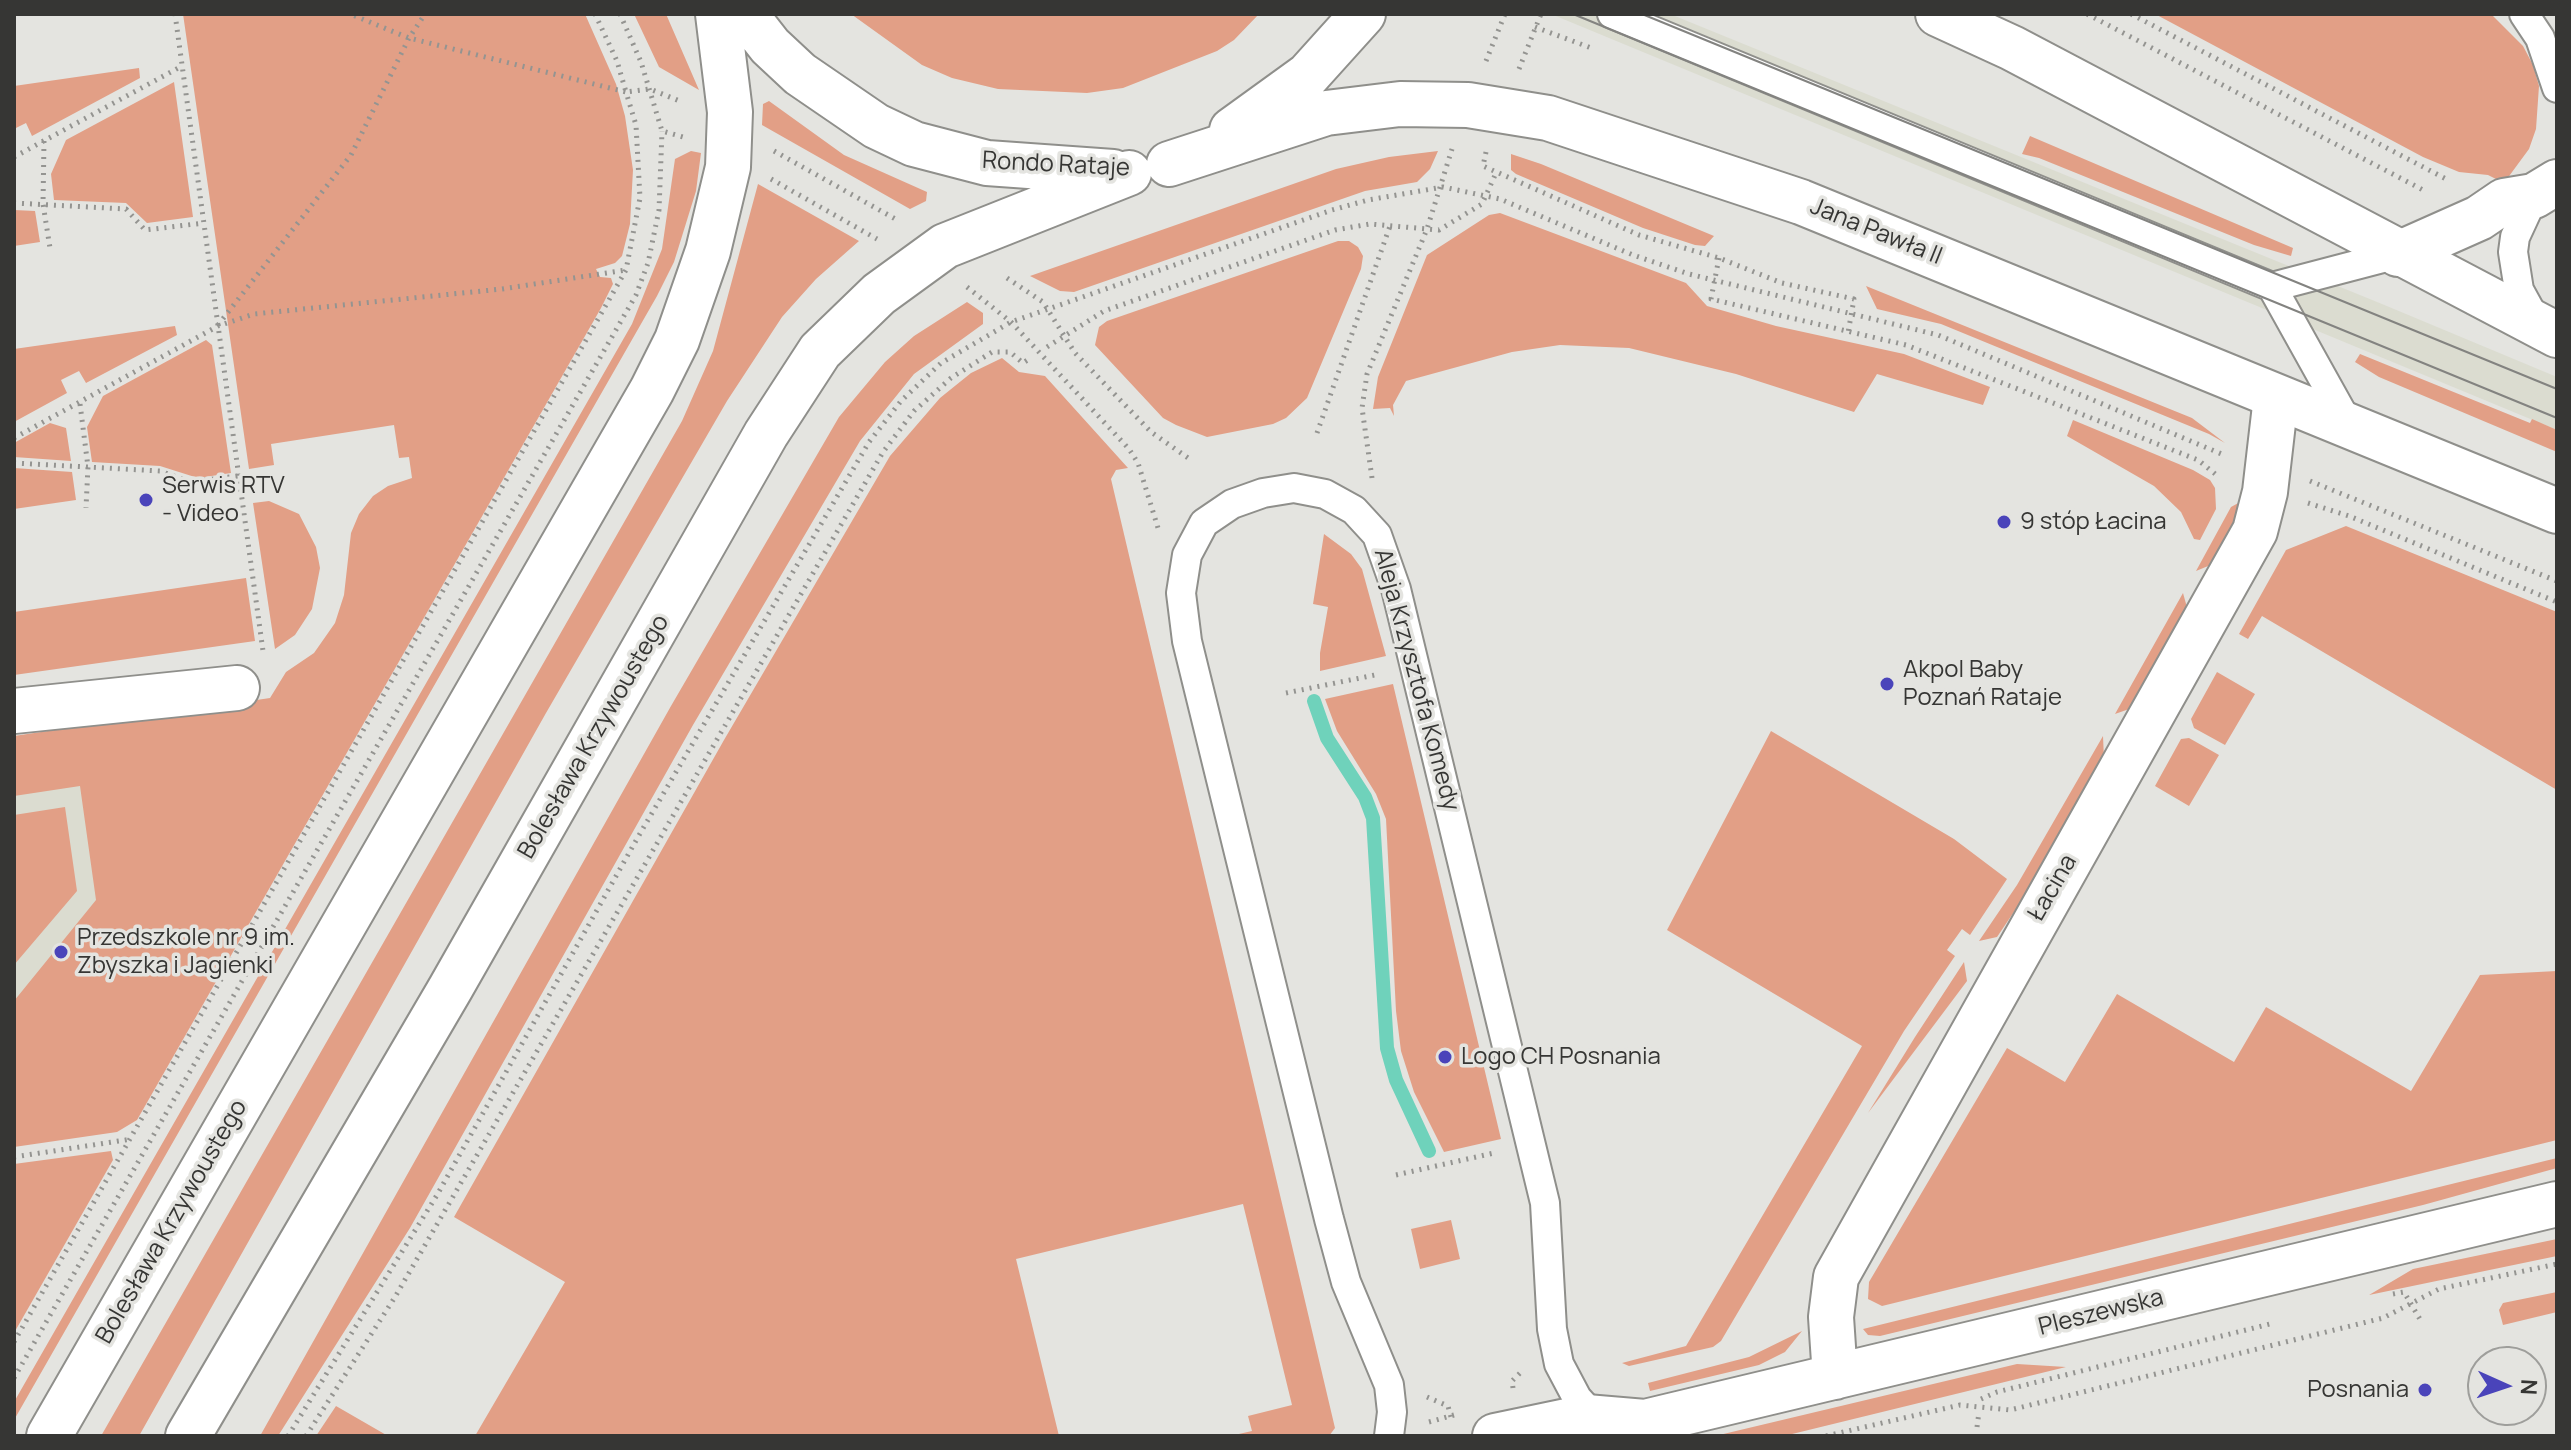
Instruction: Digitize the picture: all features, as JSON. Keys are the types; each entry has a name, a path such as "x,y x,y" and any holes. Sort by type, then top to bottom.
{"main road":[{"name":"Bolesława Krzywoustego","path":"49,1436 652,390 677,340 708,251 729,156 730,112 718,14"},
{"name":"Rondo Rataje","path":"745,14 770,46 800,74 876,126 914,144 987,163 1149,168"},
{"path":"1149,168 1244,124 1308,75 1363,14"},
{"path":"1938,14 2012,48 2398,254 2548,330"},
{"name":"Jana Pawła II","path":"1149,168 1326,113 1400,104 1504,108 1548,118 1801,202 2557,511"},
{"name":"Bolesława Krzywoustego","path":"188,1436 450,989 766,434 820,351 879,294 945,246 1149,168"},
{"path":"2398,254 2479,218 2504,201 2545,189"},
{"name":"Łacina","path":"1835,1377 1831,1317 1836,1277 2255,531 2267,482 2276,397"},
{"path":"14,711 237,688"},
{"name":"Pleszewska","path":"1495,1436 1621,1425 1835,1377 2557,1204"}],"lane":[{"path":"1612,14 2272,287 2398,254"},
{"path":"2524,14 2549,59 2557,88"},
{"path":"2545,189 2515,237 2513,252 2519,290 2548,330"},
{"path":"2272,287 2350,427"},
{"name":"Aleja Krzysztofa Komedy","path":"1389,1436 1392,1412 1389,1385 1352,1298 1337,1250 1187,641 1181,593 1187,555 1204,523 1232,504 1263,493 1294,488 1325,494 1354,510 1377,535 1396,589 1545,1203 1552,1329 1559,1364 1577,1398 1621,1425"}],"path":[{"path":"175,14 267,680 237,688"},
{"path":"350,14 409,38 626,92 650,89 693,106"},
{"path":"218,326 351,155 409,38 425,14"},
{"path":"14,1342 133,1139 626,270 640,198 636,125 595,14"},
{"path":"14,1378 636,295 648,263 659,210 662,131 650,89 620,14"},
{"path":"1482,72 1505,14"},
{"path":"1516,76 1541,14"},
{"path":"2087,14 2437,197"},
{"path":"2131,14 2432,175 2462,185"},
{"path":"14,157 182,66"},
{"path":"662,131 692,139"},
{"path":"44,141 43,204 50,248"},
{"path":"1354,510 1372,481 1362,408 1367,374 1443,187 1452,145"},
{"path":"1488,147 1483,166 1639,235 1719,258 1782,283 1854,299 1848,333"},
{"path":"769,148 899,221"},
{"path":"1047,347 1104,311 1335,230 1370,224 1439,230 1482,204 1496,173"},
{"path":"767,176 874,238"},
{"path":"288,1436 437,1195 632,849 869,442 901,401 941,363 1011,322 1332,210 1443,187 1486,195 1633,255 1852,315 1938,335 2204,444 2267,482 2557,602"},
{"path":"14,203 126,209 145,230 204,223"},
{"path":"1317,433 1391,226"},
{"path":"1719,258 1711,299 1933,354 2198,460 2232,487 2267,482 2322,485 2557,581"},
{"path":"14,438 218,326 254,314 502,289 626,270"},
{"path":"1007,278 1043,302 1075,353 1151,432 1191,460"},
{"path":"976,292 1011,322 1129,449 1138,463 1160,534 1187,555"},
{"path":"218,326 225,313"},
{"path":"306,1436 395,1297 883,452 914,411 951,378 992,352 1010,352 1023,363 1029,359"},
{"path":"80,404 88,467 86,508"},
{"path":"14,463 160,471 190,482 238,476"},
{"path":"1286,693 1415,666"},
{"path":"14,1157 133,1139"},
{"path":"1396,1175 1531,1145"},
{"path":"1826,1436 1960,1405 2010,1410 2383,1318 2439,1289 2557,1264"},
{"path":"2391,1294 2404,1292 2421,1321"},
{"path":"1981,1399 1997,1392 2271,1323"},
{"path":"1977,1427 1979,1412"}],"shaded area":[{"path":"183,14 585,14 616,84 625,116 633,170 630,224 622,256 615,263 596,269 600,277 611,278 613,284 601,308 137,1120 117,1132 14,1147 14,1001 96,900 80,786 14,796 14,736 270,698 286,672 314,653 335,623 344,595 351,533 359,514 373,496 388,486 412,478 409,457 399,458 394,425 271,444 274,465 249,469"},
{"path":"634,14 666,14 699,90 659,67"},
{"path":"851,14 1259,14 1234,40 1217,51 1123,88 1087,93 998,89 952,78 922,65"},
{"path":"1551,14 1670,14 2382,304 2557,377 2557,430"},
{"path":"2155,14 2491,14 2523,46 2533,65 2539,86 2536,129 2529,149 2504,183 2488,175 2459,172 2423,157"},
{"path":"139,68 140,78 32,136 26,123 14,129 14,86"},
{"path":"174,82 193,217 147,223 126,203 54,200 51,174 66,140"},
{"path":"769,101 844,155 927,192 926,201 910,209 762,125 763,104"},
{"path":"2030,136 2293,248 2291,256 2254,245 2039,158 2022,154"},
{"path":"691,151 701,153 696,191 674,262 657,296 14,1420 14,1402 632,324 662,249 675,159"},
{"path":"1438,151 1430,169 1417,182 1365,191 1074,292 1060,291 1030,276 1336,169 1389,157"},
{"path":"1511,154 1714,236 1705,246 1695,245 1643,228 1516,174 1511,170"},
{"path":"758,184 859,241 816,279 782,317 727,401 546,713 139,1436 101,1436 682,421 713,351"},
{"path":"14,210 35,211 40,242 14,246"},
{"path":"1500,213 1686,283 1707,306 1776,326 1904,354 1990,387 1983,405 1877,374 1854,412 1736,374 1629,348 1560,345 1512,352 1406,381 1393,405 1394,416 1390,408 1373,409 1378,377 1427,255 1489,215"},
{"path":"1338,241 1349,241 1358,247 1363,256 1361,269 1307,398 1286,418 1273,424 1207,437 1176,425 1163,418 1095,345 1099,327 1107,321"},
{"path":"1866,286 2192,418 2225,443 1941,324 1877,309"},
{"path":"967,302 983,313 983,324 914,374 860,441 693,725 410,1228 278,1436 260,1436 671,706 839,417 885,362 914,336"},
{"path":"175,326 177,335 86,383 79,371 61,380 67,393 14,422 14,349"},
{"path":"206,340 212,345 231,473 198,478 160,466 92,462 87,427 103,396"},
{"path":"2360,354 2530,423 2532,419 2557,430 2557,452 2379,377 2355,362"},
{"path":"1002,358 1019,372 1045,376 1128,468 1116,470 1111,479 1335,1428 1329,1436 1230,1436 1252,1431 1248,1416 1292,1405 1243,1204 1016,1259 1059,1436 475,1436 565,1282 454,1217 724,740 890,456 940,398 971,373"},
{"path":"2073,420 2210,480 2215,488 2216,509 2200,540 2194,539 2181,512 2154,486 2067,436"},
{"path":"50,423 66,428 71,461 14,457 14,443"},
{"path":"14,468 72,472 76,500 14,509"},
{"path":"269,501 299,514 316,547 320,568 312,609 295,635 275,649 253,503"},
{"path":"2242,501 2238,518 2213,564 2196,571 2231,507"},
{"path":"2346,526 2557,612 2557,790 2262,616 2248,639 2239,634 2286,550"},
{"path":"1324,534 1351,554 1362,569 1386,656 1320,671 1328,607 1313,604"},
{"path":"246,578 255,641 14,675 14,612"},
{"path":"2183,593 2188,611 2132,708 2115,714"},
{"path":"2217,672 2255,694 2225,745 2194,728 2191,719"},
{"path":"1393,684 1501,1139 1444,1152 1414,1092 1401,1051 1396,1011 1386,819 1376,794 1337,731 1325,699"},
{"path":"1771,731 1954,839 2007,879 1970,935 1962,929 1947,950 1955,956 1904,1031 1721,1341 1713,1347 1629,1366 1622,1363 1686,1346 1862,1046 1667,930"},
{"path":"2103,736 2104,759 2028,891 1997,937 1979,941 2017,885"},
{"path":"2189,738 2219,755 2189,806 2155,786 2181,739"},
{"name":"Przedszkole nr 9 im. Zbyszka i Jagienki","path":"186,748 14,1100 14,773"},
{"path":"65,807 77,891 14,965 14,815"},
{"path":"1964,962 1967,981 1868,1113 1915,1037"},
{"path":"2557,971 2557,1140 1882,1306 1868,1299 1869,1282 2007,1048 2065,1082 2117,994 2234,1062 2266,1007 2411,1091 2480,975"},
{"path":"111,1151 113,1160 14,1333 14,1164"},
{"path":"2557,1158 2557,1168 2423,1205 1880,1336 1868,1335 1863,1329"},
{"path":"1451,1220 1460,1259 1420,1269 1411,1229"},
{"path":"2557,1239 2557,1256 2369,1295 2413,1269"},
{"path":"2557,1292 2557,1312 2503,1325 2499,1310 2503,1303"},
{"path":"1802,1331 1785,1352 1759,1365 1650,1391 1648,1383 1749,1357"},
{"path":"2017,1364 2066,1367 1784,1436 1715,1436"},
{"path":"336,1406 388,1436 316,1436"}],"waterway":[{"path":"1314,701 1327,738 1365,797 1373,818 1387,1048 1396,1080 1429,1151"}],"tram line":[{"path":"1573,14 2557,418"},
{"path":"1642,14 2557,389"}],"place":[{"name":"Serwis RTV - Video","path":"146,500"},
{"name":"9 stóp Łacina","path":"2004,522"},
{"name":"Akpol Baby Poznań Rataje","path":"1887,684"},
{"name":"Przedszkole nr 9 im. Zbyszka i Jagienki","path":"61,952"},
{"name":"Logo CH Posnania","path":"1445,1057"},
{"name":"Posnania","path":"2425,1390"}]}
